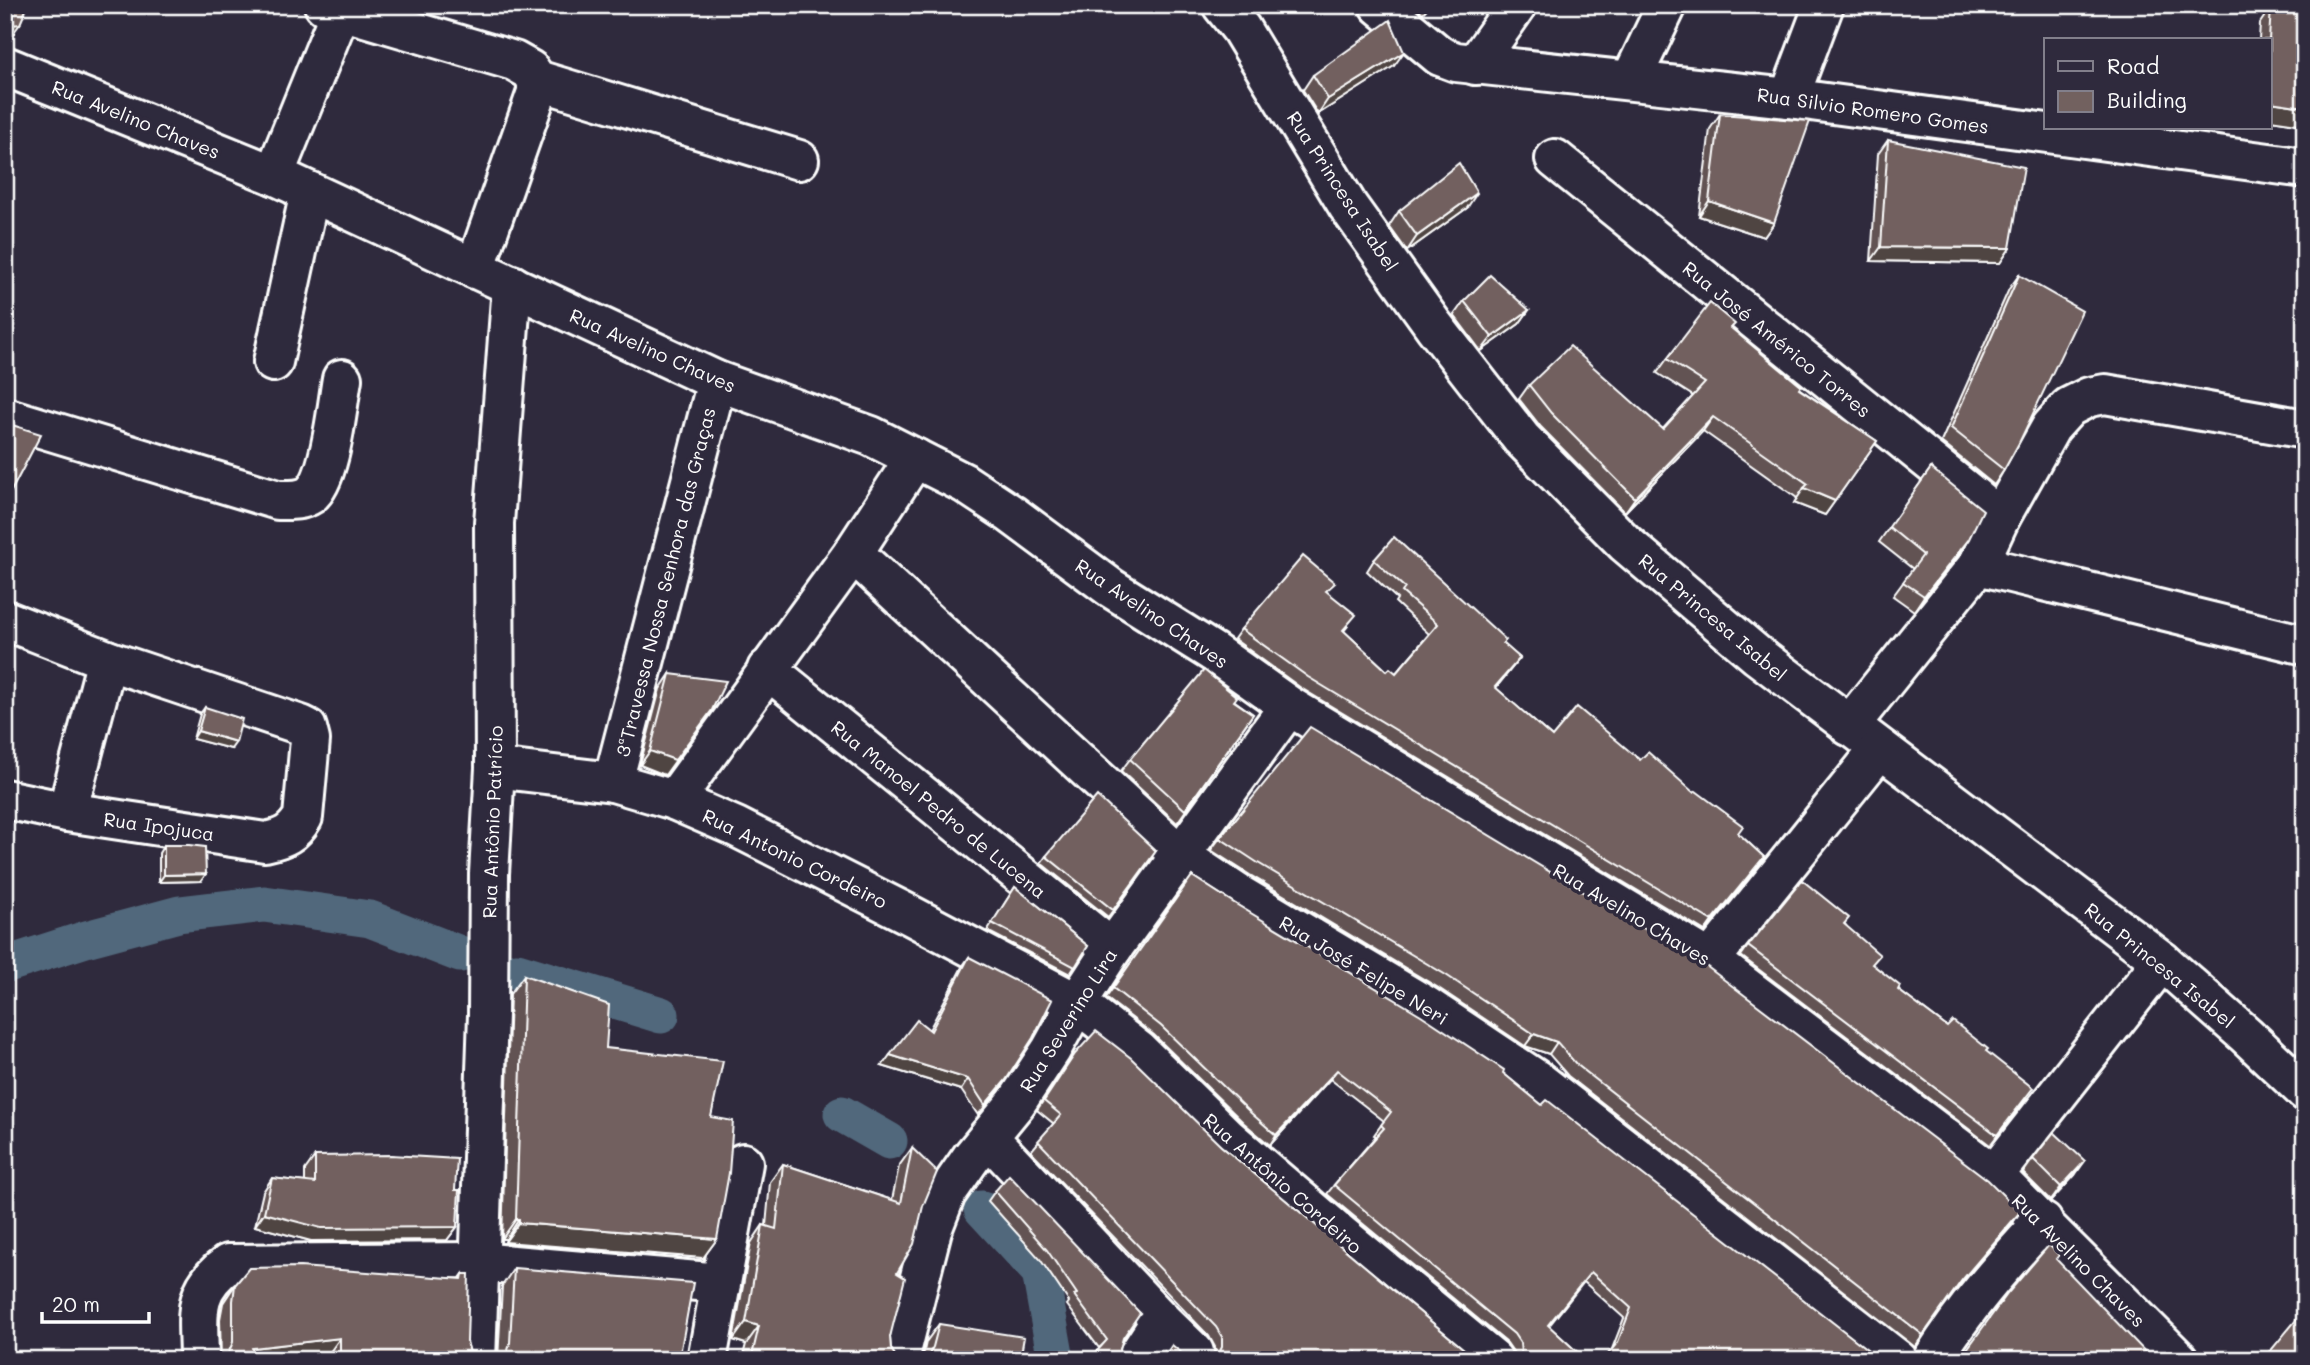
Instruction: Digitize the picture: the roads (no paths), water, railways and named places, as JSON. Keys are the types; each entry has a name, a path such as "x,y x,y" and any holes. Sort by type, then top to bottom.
{"street":[{"path":"1380,5 1458,61 1517,5"},
{"path":"1631,80 1667,5"},
{"path":"1788,98 1824,5"},
{"path":"274,175 347,12 514,61 530,70 537,80 537,92 475,269"},
{"name":"Rua Princesa Isabel","path":"1242,13 1348,206 1434,326 1521,438 1625,543 1757,655 1879,750 2162,961 2305,1091"},
{"name":"Rua Silvio Romero Gomes","path":"1458,61 1788,98 2305,168"},
{"name":"Rua Avelino Chaves","path":"5,66 274,175 717,382 871,436 964,483 1111,588 1213,652 1289,706 1710,960 1994,1174 2179,1360"},
{"path":"537,80 799,160"},
{"name":"Rua José Américo Torres","path":"1555,159 2000,518"},
{"path":"273,362 310,192"},
{"name":"Rua Antônio Patrício","path":"476,1360 488,1014 489,874 495,768 494,523 512,285"},
{"path":"5,417 278,500 307,497 318,487 325,472 342,379"},
{"name":"3ªTravessa Nossa Senhora das Graças","path":"613,782 717,382"},
{"path":"1849,726 1978,565 2000,518 2052,428 2069,407 2089,397 2105,394 2305,429"},
{"path":"674,800 853,553 915,458"},
{"name":"Rua José Felipe Neri","path":"853,553 1181,856 1238,894 1426,1006 1538,1080 1898,1360"},
{"path":"1978,565 2305,645"},
{"path":"5,620 107,660 67,812"},
{"name":"Rua Ipojuca","path":"5,799 67,812 265,842 286,838 296,828 303,817 310,740 307,728 107,660"},
{"name":"Rua Manoel Pedro de Lucena","path":"767,669 1112,948"},
{"name":"Rua Severino Lira","path":"899,1360 932,1230 946,1194 1016,1102 1051,1050 1112,948 1289,706"},
{"path":"1710,960 1879,750"},
{"name":"Rua Antonio Cordeiro","path":"495,768 613,782 674,800 736,827 1077,1003"},
{"path":"1994,1174 2162,961"},
{"name":"Rua Antônio Cordeiro","path":"1077,1003 1139,1051 1229,1139 1279,1182 1493,1360"},
{"path":"989,1137 1194,1352"},
{"path":"718,1357 721,1283 743,1163"},
{"path":"1932,1360 1985,1285 2043,1222"},
{"path":"199,1360 200,1302 204,1286 213,1274 228,1264 478,1262 721,1283"},
{"path":"1135,1360 1161,1320"}],"waterway":[{"path":"5,965 86,939 179,914 264,904 370,919 460,954"},
{"path":"517,971 661,1015"},
{"path":"842,1114 889,1141"},
{"path":"982,1209 1040,1272 1056,1360"}]}
